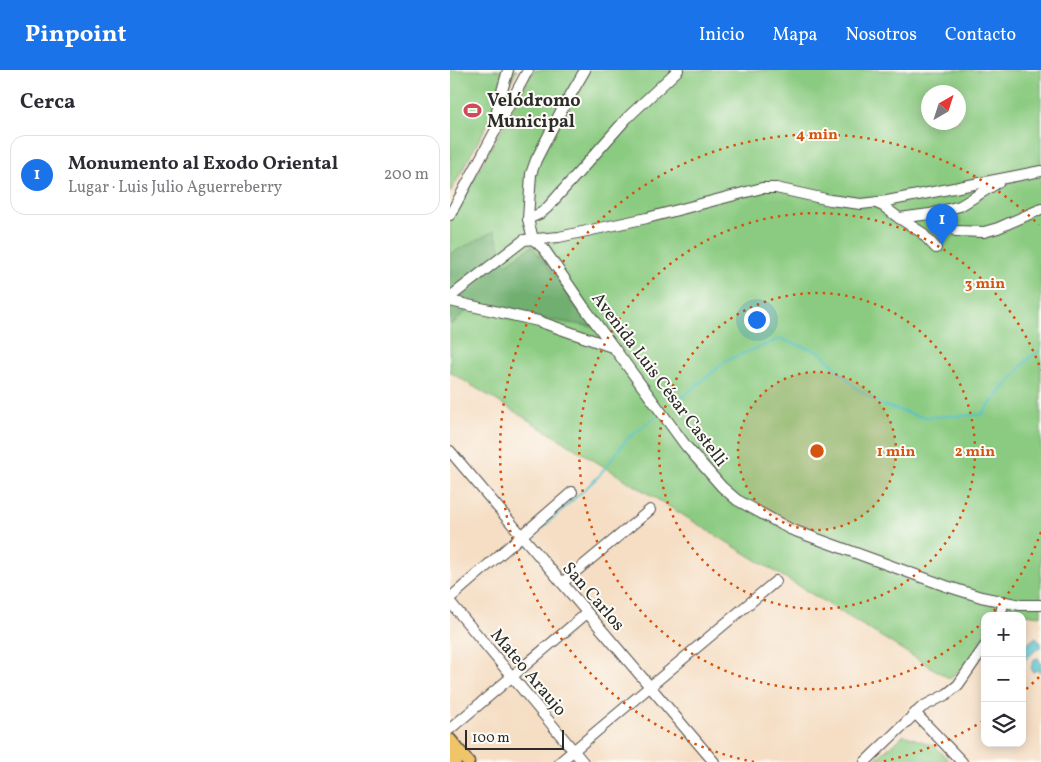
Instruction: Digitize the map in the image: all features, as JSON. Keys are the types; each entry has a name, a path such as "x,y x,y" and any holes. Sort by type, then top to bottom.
{"main road":[{"path":"450,740 468,762"},
{"path":"450,756 455,762"}],"street":[{"path":"494,132 498,106 508,70"},
{"path":"450,215 528,70"},
{"path":"532,239 528,219 531,174 560,113 585,70"},
{"path":"528,219 547,208 627,118 678,70"},
{"path":"861,204 887,201 1041,171"},
{"path":"899,218 930,214 960,206 1006,177"},
{"path":"450,297 524,240 559,237 647,218 762,188 776,188 830,200 861,204 876,203 921,232 936,248"},
{"path":"956,231 984,232 998,228 1041,209"},
{"name":"Avenida Luis César Castelli","path":"532,239 544,249 686,446 708,472 737,500 790,529 946,586 981,597 1020,605 1040,606"},
{"path":"450,301 538,321 613,347"},
{"name":"San Carlos","path":"450,451 714,762"},
{"path":"450,598 572,492"},
{"path":"562,583 650,510"},
{"path":"560,762 776,581"},
{"path":"1001,612 1004,601"},
{"name":"Mateo Araujo","path":"450,602 583,762"},
{"path":"450,729 587,613"},
{"path":"865,762 922,707 947,694 958,685 981,652"},
{"path":"915,713 962,762"}],"green space":[{"name":"Velódromo Municipal","path":"450,70 517,70 450,193"},
{"path":"534,70 1041,70 1041,616 1026,614 1026,612 981,612 981,646 950,679 450,372 450,223"},
{"path":"494,231 506,264 532,246 594,327 471,307 450,326 450,254"},
{"path":"904,735 935,746 950,762 872,762"}],"water":[{"path":"1036,637 1041,643 1041,646 1026,659 1026,645"},
{"path":"1038,658 1041,663 1041,672 1037,670 1033,672 1031,668 1034,659"}],"waterway":[{"path":"674,404 727,360 780,339 820,352 856,388 882,405 922,417 981,415 1029,358 1041,350"},
{"path":"541,529 598,477 627,439 656,417"}],"place":[{"name":"Velódromo Municipal","path":"473,110"},
{"name":"Monumento al Exodo Oriental","path":"942,245"}]}
